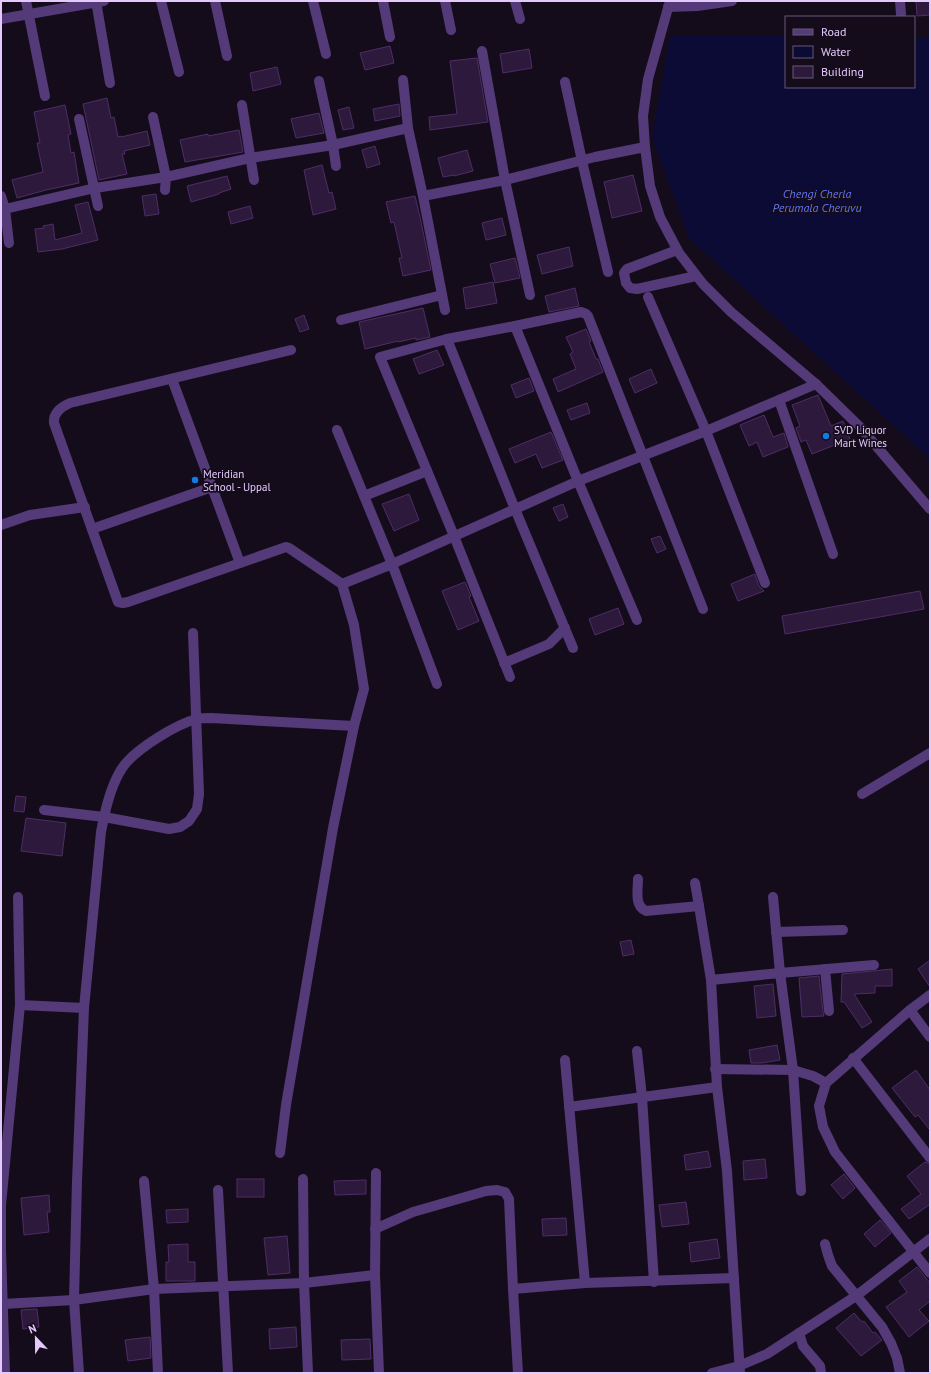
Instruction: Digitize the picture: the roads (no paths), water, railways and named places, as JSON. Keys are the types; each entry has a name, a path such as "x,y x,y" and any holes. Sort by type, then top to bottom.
{"street":[{"path":"26,1 45,96"},
{"path":"1,19 99,1 110,83"},
{"path":"161,1 179,72"},
{"path":"215,1 227,56"},
{"path":"313,1 326,54"},
{"path":"382,1 390,37"},
{"path":"445,1 451,30"},
{"path":"515,1 520,19"},
{"path":"732,1 697,6 669,4 648,79 643,116 650,186 660,217 677,250 703,284 731,312 816,384 860,427 930,509"},
{"path":"900,1 901,14"},
{"path":"482,50 506,180 530,295"},
{"path":"403,80 408,128 445,310"},
{"path":"319,81 336,166"},
{"path":"565,82 608,272"},
{"path":"242,105 254,180"},
{"path":"153,117 166,177 165,190"},
{"path":"79,119 98,206"},
{"path":"5,209 95,188 166,177 250,158 333,145 408,128"},
{"path":"423,196 506,180 645,147"},
{"path":"1,196 5,209 9,243"},
{"path":"677,250 627,269 624,274 626,283 630,288 637,288 696,276"},
{"path":"341,320 442,295"},
{"path":"648,297 706,431 765,583"},
{"path":"510,677 380,357 447,339 581,312 588,316 703,609"},
{"path":"515,326 578,481 637,620"},
{"path":"447,339 515,509 573,648"},
{"path":"280,1153 286,1105 333,828 354,726 364,689 354,625 342,584 286,547 123,603 118,602 54,423 54,418 60,409 70,403 291,350"},
{"path":"172,379 240,563"},
{"path":"342,584 392,564 578,481 706,431 816,384"},
{"path":"779,400 833,554"},
{"path":"337,430 392,564 438,684"},
{"path":"364,496 427,471"},
{"path":"92,529 212,487"},
{"path":"1,525 30,515 84,507"},
{"path":"504,663 549,644 565,628"},
{"path":"44,810 104,817 169,829 180,827 189,821 197,809 199,794 193,633"},
{"path":"79,1373 74,1300 84,1008 101,832 109,798 120,772 126,763 145,746 177,726 196,719 225,718 282,723 354,726"},
{"path":"862,794 930,753"},
{"path":"638,879 638,905 641,909 646,911 699,906"},
{"path":"695,883 712,980 715,1069 727,1171 740,1369"},
{"path":"5,1373 2,1304 1,1205 20,1005 18,897"},
{"path":"773,897 780,973 793,1070 801,1191"},
{"path":"776,932 843,930"},
{"path":"712,980 874,965"},
{"path":"825,969 829,1011"},
{"path":"930,995 853,1058 826,1083 819,1106 823,1127 835,1152 930,1273"},
{"path":"20,1005 84,1008"},
{"path":"910,1010 930,1037"},
{"path":"637,1051 642,1098 654,1282"},
{"path":"853,1058 930,1158"},
{"path":"565,1060 585,1283"},
{"path":"715,1069 793,1070 813,1076 826,1083"},
{"path":"569,1107 717,1087"},
{"path":"376,1173 375,1275 379,1373"},
{"path":"303,1179 304,1283 308,1373"},
{"path":"144,1181 154,1289 158,1373"},
{"path":"218,1190 228,1373"},
{"path":"375,1229 412,1212 486,1191 497,1190 505,1192 509,1199 512,1289 518,1373"},
{"path":"712,1373 740,1369 767,1354 856,1296 930,1239"},
{"path":"825,1244 832,1266 882,1327 897,1358 900,1373"},
{"path":"2,1304 74,1300 154,1289 304,1283 375,1275"},
{"path":"512,1289 585,1283 654,1282 734,1278"},
{"path":"799,1333 803,1346 820,1366 821,1373"}],"water":[{"name":"Chengi Cherla Perumala Cheruvu","path":"670,35 785,36 785,88 915,88 915,37 930,37 930,459 689,238 652,137"}],"place":[{"name":"SVD Liquor Mart Wines","path":"826,436"},
{"name":"Meridian School - Uppal","path":"195,480"}]}
